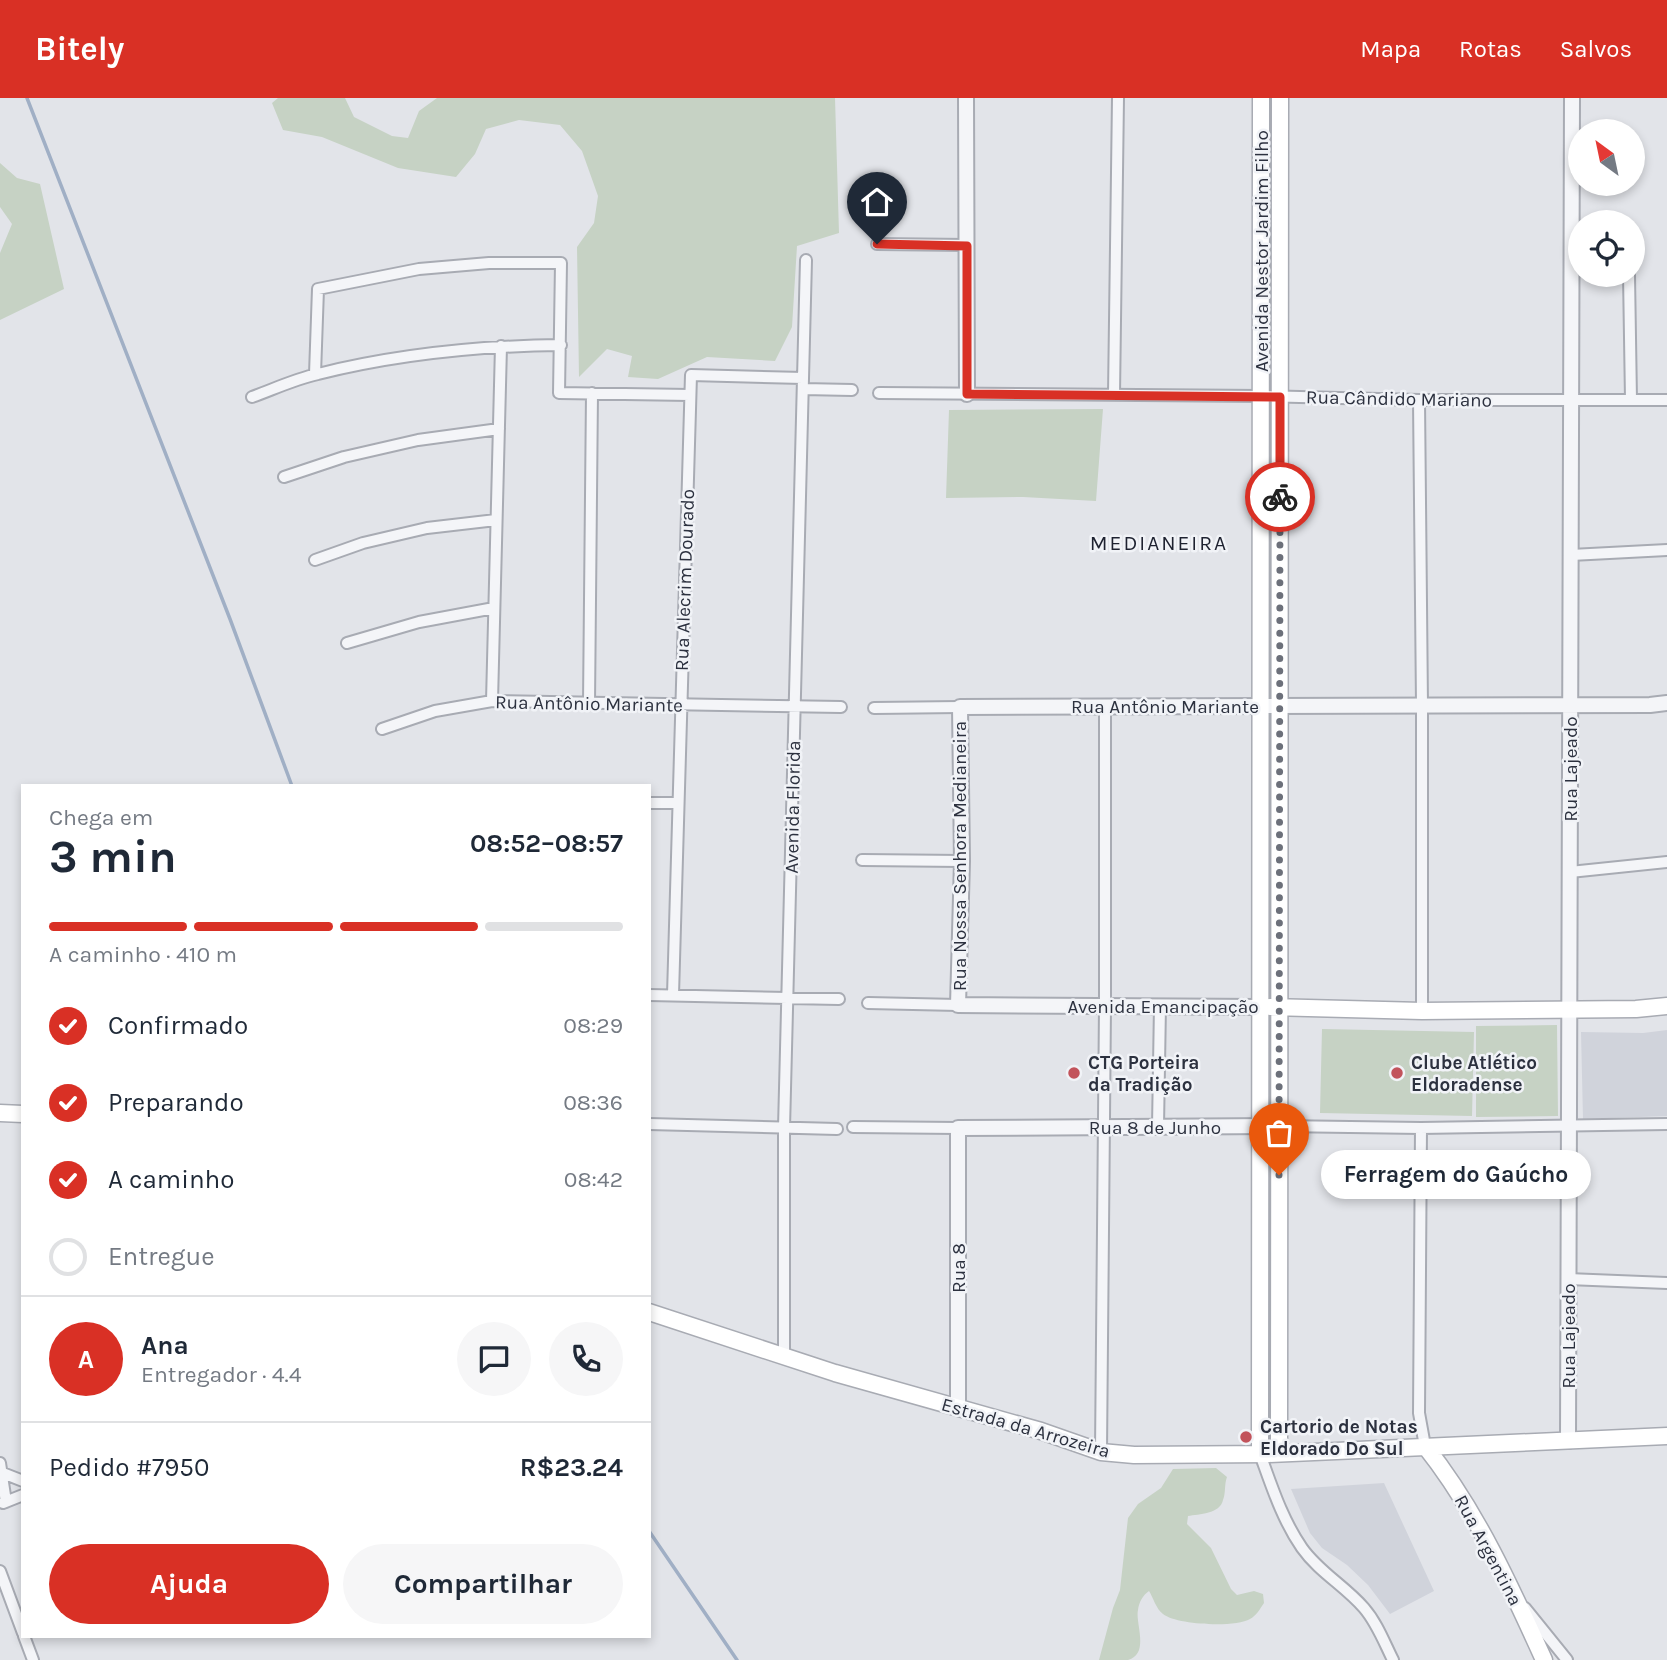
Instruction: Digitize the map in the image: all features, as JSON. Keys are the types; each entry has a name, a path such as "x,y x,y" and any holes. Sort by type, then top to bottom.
{"main road":[{"name":"Avenida Nestor Jardim Filho","path":"1260,1454 1261,98"},
{"name":"Avenida Nestor Jardim Filho","path":"1279,1453 1280,98"},
{"path":"1261,843 1280,843"},
{"name":"Avenida Emancipação","path":"1261,1007 1422,1011 1636,1009 1667,1006"},
{"path":"0,1113 21,1114"},
{"name":"Estrada da Arrozeira","path":"651,1312 835,1373 1041,1431 1101,1452 1135,1455 1260,1454 1667,1436"},
{"name":"Rua Argentina","path":"1425,1446 1447,1473 1463,1499 1514,1595 1544,1660"}],"street":[{"path":"966,98 967,394"},
{"path":"1114,395 1118,98"},
{"name":"Rua Lajeado","path":"1572,98 1575,210"},
{"path":"877,244 967,246"},
{"name":"Avenida Florida","path":"784,1355 785,1128 806,260"},
{"path":"316,374 318,289 419,269 489,263 561,263 559,393 690,395"},
{"name":"Rua Lajeado","path":"1568,1441 1571,399 1574,287"},
{"path":"1629,287 1632,400"},
{"path":"252,397 316,374 418,354 500,346 561,345"},
{"path":"492,701 500,346"},
{"name":"Rua Alecrim Dourado","path":"673,995 691,375 803,383"},
{"path":"803,383 852,390"},
{"path":"589,703 592,393"},
{"name":"Rua Cândido Mariano","path":"879,393 1419,400 1667,400"},
{"path":"1419,400 1422,1011"},
{"path":"284,477 344,457 418,440 499,429"},
{"path":"315,560 363,543 414,531 496,520"},
{"path":"1571,555 1667,550"},
{"path":"347,643 419,622 494,608"},
{"name":"Rua Antônio Mariante","path":"382,729 435,711 492,701 841,706"},
{"name":"Rua Antônio Mariante","path":"874,708 1667,703"},
{"name":"Rua Nossa Senhora Medianeira","path":"958,1005 962,861 960,707"},
{"path":"1101,1452 1105,707"},
{"path":"651,803 678,803"},
{"path":"862,860 962,861"},
{"path":"1570,872 1667,862"},
{"path":"651,995 839,999"},
{"name":"Avenida Emancipação","path":"868,1003 1261,1007"},
{"path":"1158,1127 1160,1005"},
{"path":"651,1124 837,1129"},
{"name":"Rua 8 de Junho","path":"853,1127 1421,1128 1667,1124"},
{"name":"Rua 8","path":"958,1128 958,1408"},
{"path":"1421,1128 1419,1413 1425,1446"},
{"path":"1568,1279 1667,1283"},
{"path":"1268,1475 1279,1453"},
{"path":"1260,1454 1284,1520 1303,1549 1327,1576 1363,1607 1374,1621 1393,1660"},
{"path":"1,1469 21,1480"},
{"path":"1,1469 3,1503 21,1496"},
{"path":"0,1571 21,1629"},
{"path":"1514,1595 1567,1660"},
{"path":"24,1638 33,1660"}],"shaded area":[{"path":"1667,1030 1667,1116 1583,1119 1581,1032 1643,1033"},
{"path":"1384,1483 1434,1591 1390,1614 1368,1585 1347,1565 1322,1548 1310,1533 1291,1489"}],"green space":[{"path":"278,98 345,98 354,117 392,136 408,138 419,111 437,98 835,98 839,233 797,246 792,327 775,361 707,357 658,379 628,377 632,356 607,349 579,377 577,247 594,223 598,196 582,151 560,125 519,120 486,129 475,154 456,177 398,168 322,137 283,130 272,103"},
{"path":"0,163 17,178 40,184 64,289 0,320 0,253 12,224 0,207"},
{"path":"1103,409 1096,501 1023,497 946,498 949,410"},
{"path":"1557,1025 1558,1116 1476,1117 1476,1026"},
{"name":"Clube Atlético Eldoradense","path":"1322,1029 1474,1032 1472,1116 1320,1113"},
{"path":"1216,1468 1227,1477 1221,1505 1209,1512 1188,1516 1187,1524 1211,1548 1231,1589 1237,1595 1254,1591 1263,1594 1264,1603 1254,1616 1243,1622 1193,1623 1163,1614 1149,1591 1140,1602 1140,1645 1135,1657 1128,1660 1099,1660 1120,1590 1128,1518 1138,1504 1161,1488 1173,1469"}],"waterway":[{"path":"27,98 230,619 291,784"},
{"path":"651,1534 737,1660"}],"way so far":[{"path":"1279,1175 1280,497"}],"place":[{"name":"CTG Porteira da Tradição","path":"1074,1073"},
{"name":"Clube Atlético Eldoradense","path":"1397,1073"},
{"name":"Ferragem do Gaúcho","path":"1279,1175"},
{"name":"Cartorio de Notas Eldorado Do Sul","path":"1246,1437"}],"district":[{"name":"MEDIANEIRA","path":"1159,543"}],"route":[{"path":"877,244 967,246 967,394 1280,397 1280,497"}]}
